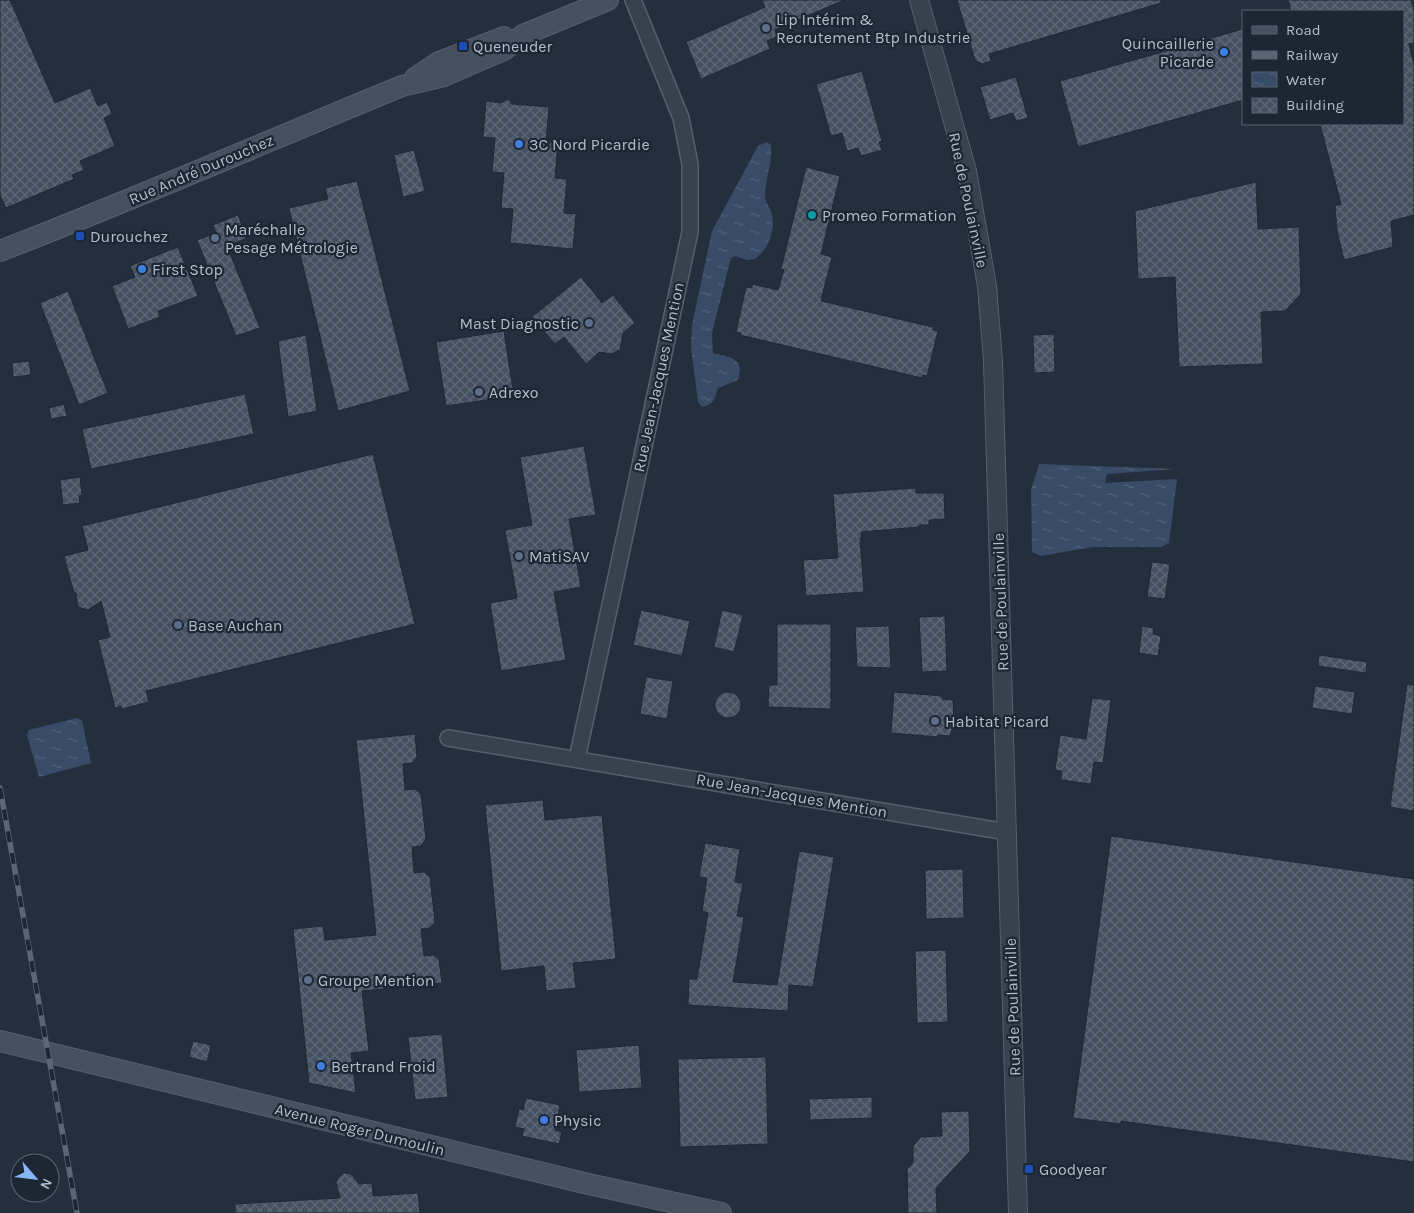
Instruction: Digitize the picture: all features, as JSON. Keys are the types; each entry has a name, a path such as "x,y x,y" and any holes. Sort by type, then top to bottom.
{"main road":[{"name":"Rue André Durouchez","path":"0,251 74,223 143,192 402,86 439,62 499,37 523,35 608,0"},
{"name":"Avenue Roger Dumoulin","path":"0,1042 584,1183 721,1213"}],"street":[{"name":"Rue Jean-Jacques Mention","path":"577,759 690,232 690,164 681,118 633,0"},
{"name":"Rue de Poulainville","path":"920,0 966,171 987,286 993,361 1018,1213"},
{"name":"Rue Jean-Jacques Mention","path":"448,738 1007,832"}],"water":[{"path":"767,142 771,145 771,151 765,196 772,214 772,233 764,250 755,259 747,260 736,256 731,258 712,333 713,353 732,358 738,363 740,370 738,380 718,388 712,403 702,407 698,402 691,347 692,325 712,231 758,146"},
{"path":"1039,464 1175,469 1107,474 1105,483 1177,479 1169,543 1161,547 1092,547 1041,556 1032,552 1031,490"},
{"path":"77,718 82,721 91,763 39,777 27,735 29,730"}],"building":[{"path":"0,0 10,0 55,103 90,88 98,106 107,102 112,114 104,118 115,146 80,161 84,170 72,175 74,179 6,208 0,195"},
{"path":"762,0 844,0 775,30 778,36 767,41 770,49 701,79 686,42 765,7"},
{"path":"957,0 1161,0 1161,3 989,54 991,61 982,64 975,60"},
{"path":"1288,0 1411,0 1414,10 1414,43 1409,44 1414,65 1414,215 1391,221 1393,247 1344,260 1337,231 1335,206 1341,204 1320,125 1404,125 1404,10 1291,10"},
{"path":"1242,29 1242,100 1078,147 1060,81"},
{"path":"862,71 882,141 879,142 882,150 861,156 858,148 847,151 842,133 831,136 816,84"},
{"path":"1016,77 1028,118 1016,121 1013,113 990,120 980,87"},
{"path":"508,99 512,104 549,107 546,142 558,143 555,178 567,179 564,213 576,214 573,249 510,243 513,209 501,208 504,173 492,172 495,138 483,137 486,101 501,103"},
{"path":"414,150 425,191 403,197 394,155"},
{"path":"806,167 840,176 821,254 832,257 821,301 933,327 933,330 938,331 927,376 923,375 922,378 740,335 741,333 736,332 746,287 752,288 752,284 778,290 784,270 781,269"},
{"path":"357,181 410,391 338,411 289,208 328,199 325,188"},
{"path":"1256,182 1258,229 1299,227 1301,294 1285,311 1261,312 1263,364 1179,367 1175,277 1138,279 1135,211"},
{"path":"238,215 247,238 227,246 260,328 236,336 197,240 216,233 213,225"},
{"path":"178,247 198,296 158,311 160,317 128,329 112,286 135,277 130,266"},
{"path":"581,277 602,303 613,295 635,323 623,333 620,350 611,354 599,352 586,364 564,337 555,344 532,317"},
{"path":"68,291 108,393 79,405 40,303"},
{"path":"504,331 514,396 446,406 436,342"},
{"path":"1054,334 1055,372 1034,373 1033,335"},
{"path":"306,335 317,411 288,417 278,341"},
{"path":"29,361 31,375 13,377 12,363"},
{"path":"245,394 254,434 91,469 82,429"},
{"path":"64,404 67,416 51,419 49,408"},
{"path":"584,446 596,515 569,519 581,587 554,592 566,660 501,671 490,603 517,598 505,530 532,525 520,457"},
{"path":"373,454 415,624 146,691 149,702 122,709 121,706 115,708 98,640 110,637 101,601 88,610 78,607 76,593 74,593 64,556 88,550 82,526"},
{"path":"80,477 82,495 79,496 80,503 63,505 60,480"},
{"path":"916,488 916,493 944,493 945,519 929,520 929,525 919,525 919,527 861,532 864,592 806,596 803,560 838,558 833,494"},
{"path":"1152,562 1170,564 1165,599 1147,597"},
{"path":"641,610 690,621 682,656 633,645"},
{"path":"722,610 743,615 734,652 714,647"},
{"path":"945,616 947,671 922,672 919,617"},
{"path":"777,624 831,624 831,709 768,707 769,685 777,685"},
{"path":"889,626 891,668 857,667 855,627"},
{"path":"1142,626 1154,628 1153,634 1161,636 1158,656 1139,653"},
{"path":"1319,655 1367,662 1366,673 1318,666"},
{"path":"646,677 673,681 667,719 640,714"},
{"path":"1407,684 1414,685 1414,811 1390,807"},
{"path":"1315,686 1355,692 1352,714 1312,708"},
{"path":"728,692 737,696 741,705 737,714 728,718 719,714 715,705 719,696"},
{"path":"894,692 942,696 942,699 953,700 954,722 950,736 938,735 938,737 891,733"},
{"path":"1092,698 1111,700 1103,763 1094,762 1091,784 1061,780 1062,771 1055,770 1060,735 1086,739"},
{"path":"415,734 417,757 412,763 403,764 405,790 415,789 421,794 426,839 421,846 412,847 414,873 424,872 430,877 435,922 430,928 421,929 424,956 433,955 439,959 442,983 362,991 369,1051 351,1053 356,1093 309,1083 293,929 323,926 325,940 376,935 356,740"},
{"path":"543,800 545,820 602,815 616,959 573,963 576,988 546,991 544,966 501,971 485,805"},
{"path":"1111,836 1414,879 1414,1162 1121,1121 1121,1124 1073,1118"},
{"path":"705,843 740,849 735,882 743,883 737,916 744,917 733,982 777,985 799,851 834,857 813,987 789,985 788,1011 688,1005 689,979 697,979 708,913 702,911 707,878 699,877"},
{"path":"963,869 964,918 926,919 925,870"},
{"path":"946,950 948,1022 917,1023 915,951"},
{"path":"442,1034 448,1097 415,1100 408,1037"},
{"path":"193,1041 211,1045 207,1062 189,1057"},
{"path":"639,1045 642,1088 579,1092 576,1050"},
{"path":"766,1057 768,1144 680,1147 678,1059"},
{"path":"872,1097 872,1118 810,1120 809,1099"},
{"path":"526,1098 560,1105 555,1130 562,1132 559,1144 522,1136 524,1129 515,1127 519,1109 523,1110"},
{"path":"969,1111 970,1151 936,1188 937,1213 908,1213 907,1169 913,1163 913,1146 921,1137 942,1136 941,1112"},
{"path":"344,1173 351,1174 359,1184 372,1183 373,1196 418,1193 420,1213 235,1213 235,1204 340,1198 336,1182"}],"railway":[{"path":"0,788 77,1213"}],"place":[{"name":"Lip Intérim & Recrutement Btp Industrie","path":"766,28"},
{"name":"Queneuder","path":"463,46"},
{"name":"Quincaillerie Picarde","path":"1224,52"},
{"name":"3C Nord Picardie","path":"519,144"},
{"name":"Promeo Formation","path":"812,215"},
{"name":"Durouchez","path":"80,236"},
{"name":"Maréchalle Pesage Métrologie","path":"215,238"},
{"name":"First Stop","path":"142,269"},
{"name":"Mast Diagnostic","path":"589,323"},
{"name":"Adrexo","path":"479,392"},
{"name":"MatiSAV","path":"519,556"},
{"name":"Base Auchan","path":"178,625"},
{"name":"Habitat Picard","path":"935,721"},
{"name":"Groupe Mention","path":"308,980"},
{"name":"Bertrand Froid","path":"321,1066"},
{"name":"Physic","path":"544,1120"},
{"name":"Goodyear","path":"1029,1169"}]}
